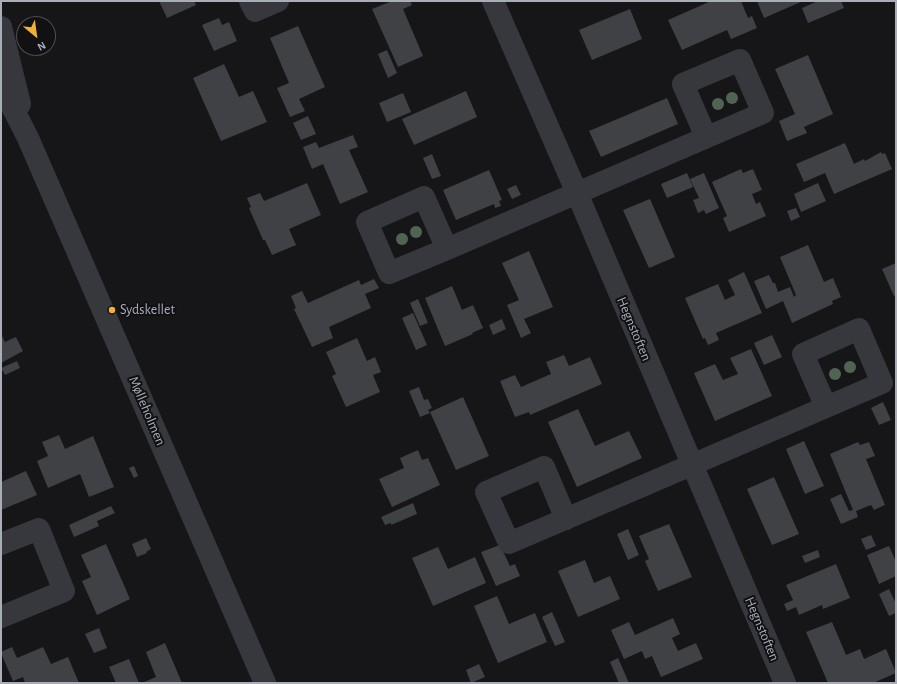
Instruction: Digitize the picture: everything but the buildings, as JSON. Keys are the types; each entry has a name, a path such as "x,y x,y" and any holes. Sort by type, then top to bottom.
{"street":[{"path":"250,1 255,11 278,1"},
{"name":"Hegnstoften","path":"493,1 577,193 785,683"},
{"name":"Mølleholmen","path":"1,28 28,138"},
{"name":"Mølleholmen","path":"1,85 28,138 265,683"},
{"path":"447,249 706,137"},
{"path":"566,519 826,407"},
{"path":"1,544 39,529 64,591 1,617"}],"place":[{"name":"Sydskellet","path":"112,310"}]}
